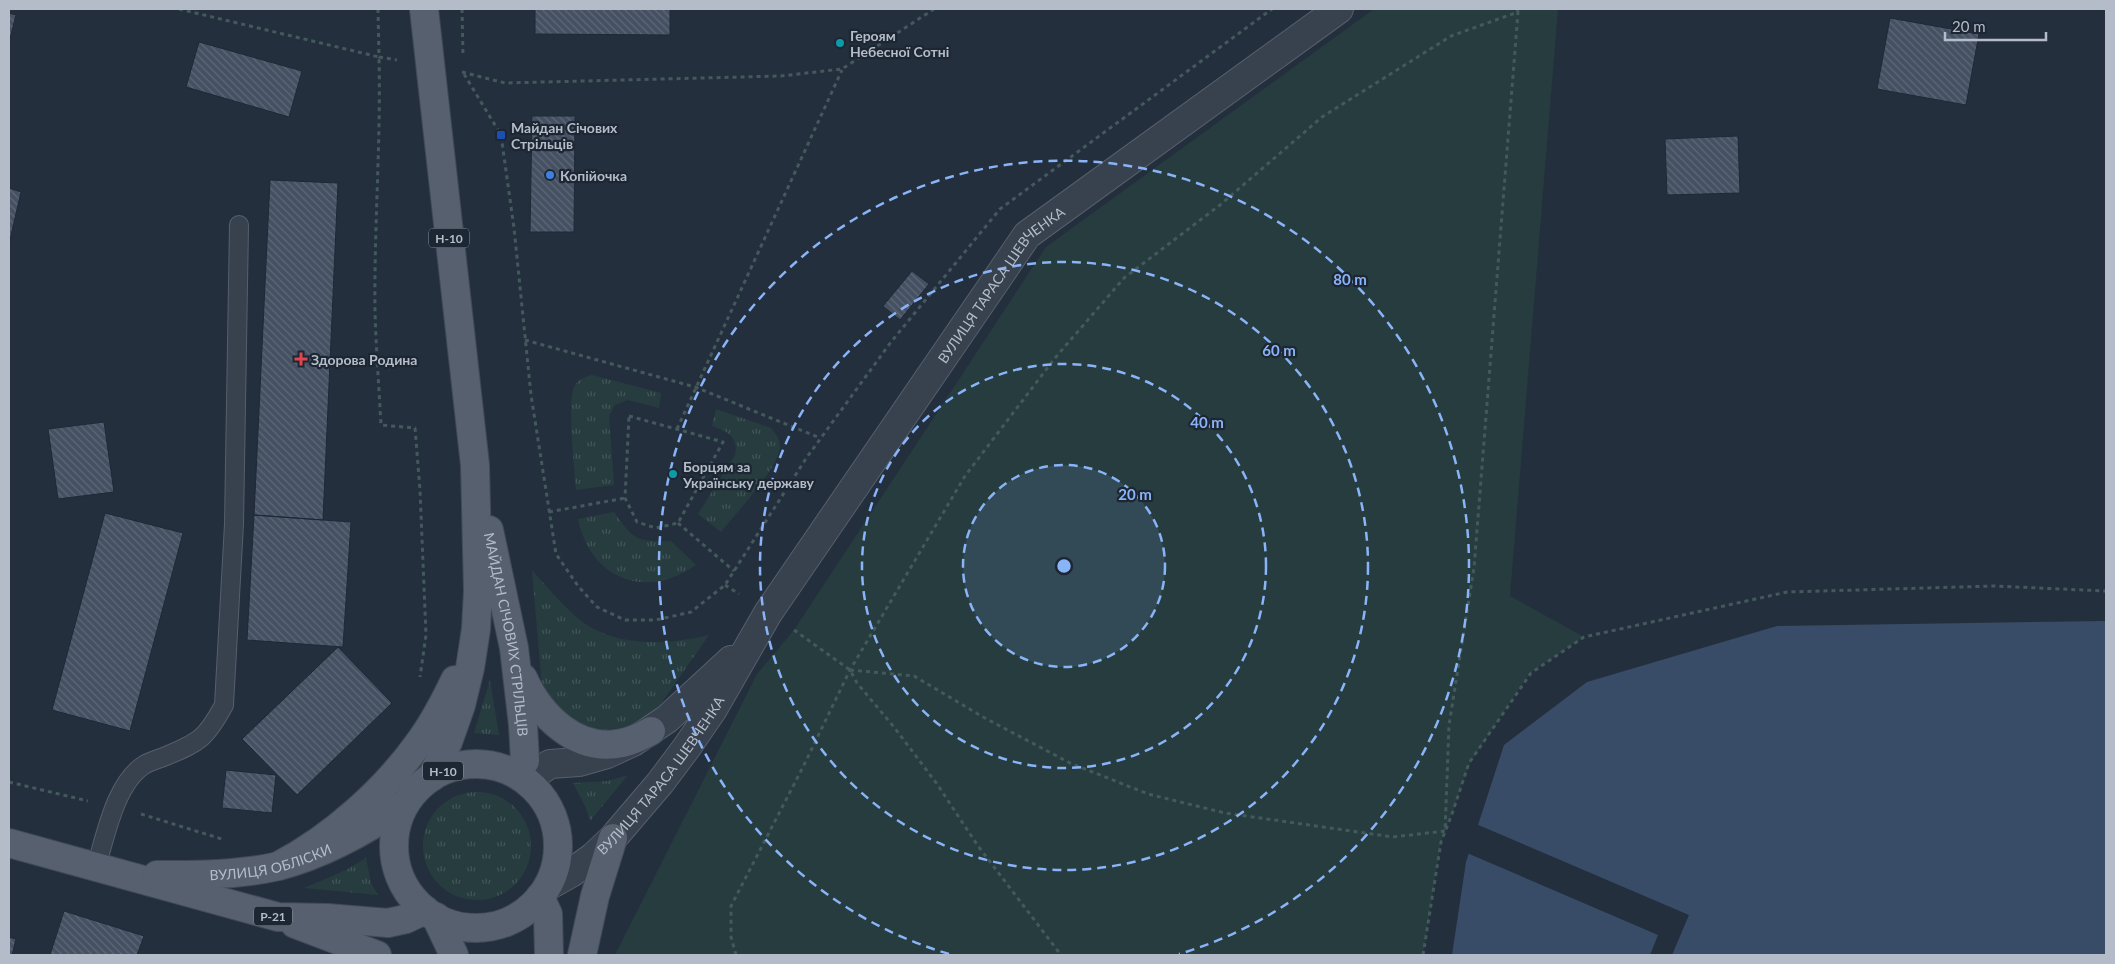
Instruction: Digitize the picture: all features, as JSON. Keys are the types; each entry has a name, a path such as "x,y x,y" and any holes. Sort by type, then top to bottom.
{"main road":[{"name":"МАЙДАН СІЧОВИХ СТРІЛЬЦІВ","path":"424,9 475,465 478,591 476,629 470,668 461,705 448,742 432,777"},
{"name":"МАЙДАН СІЧОВИХ СТРІЛЬЦІВ","path":"475,465 514,648 523,725 523,778"},
{"path":"278,866 314,846 356,811 403,763 422,740 442,707 460,671 472,632 478,591"},
{"path":"514,648 520,670 536,705 546,717 567,733 590,742 612,744 622,743 651,731"},
{"name":"Н-10","path":"430,913 460,926 492,926 521,915 544,892 558,856 556,824 545,801 523,778 506,769 481,763 455,766 432,777 413,794 405,804 400,816 394,841 397,867 408,890 430,913 454,955"},
{"name":"ВУЛИЦЯ ОБЛІСКИ","path":"123,874 213,874 242,872 278,866 332,846 382,820 405,804"},
{"path":"582,955 595,896 613,838"},
{"name":"ВУЛИЦЯ ОБЛІСКИ","path":"9,843 278,918 327,918 388,923 430,913"},
{"path":"544,892 548,914 548,955"},
{"path":"278,918 377,955"}],"street":[{"name":"ВУЛИЦЯ ТАРАСА ШЕВЧЕНКА","path":"544,892 586,862 613,838 660,783 687,747 713,708 768,613 1027,235 1339,9"},
{"name":"ВУЛИЦЯ ТАРАСА ШЕВЧЕНКА","path":"523,778 538,772 550,764 579,762 607,754 634,742 651,731 682,705 749,644"}],"lane":[{"path":"96,867 114,807 127,782 144,765 194,744 212,727 224,705 234,524 239,225"}],"path":[{"path":"179,9 379,57 429,64 505,83 781,76 842,69 934,9"},
{"path":"378,9 380,120 375,311 380,425 414,428 420,490 426,635 419,684"},
{"path":"462,9 463,72 501,135 514,228 531,395 556,554 578,586 597,607 625,620 656,620 691,612 725,584 739,594"},
{"path":"736,955 731,937 731,906 803,767 850,670 965,476 1055,358 1124,278 1220,205 1322,117 1450,36 1518,10 1474,568 1449,725 1445,831"},
{"path":"677,429 842,69"},
{"path":"525,340 695,387 820,438"},
{"path":"629,416 677,429 723,442 678,523 656,528 637,522 624,498 629,416"},
{"path":"549,512 624,498"},
{"path":"678,523 734,571"},
{"path":"1423,955 1441,842 1470,763 1530,673 1584,637 1786,592 1994,586 2106,591"},
{"path":"794,630 850,670 857,682 937,784 984,854 1061,955"},
{"path":"850,670 914,676 983,717 1070,763 1148,794 1225,813 1393,837 1445,831"},
{"path":"9,782 192,828 223,840 233,839"}],"green space":[{"path":"1374,9 1558,9 1510,596 1584,637 1530,673 1470,763 1441,842 1423,955 615,955 757,674 794,630 1046,247"},
{"path":"592,375 661,393 659,408 628,400 615,405 609,416 614,485 576,490 571,419 572,393 578,381"},
{"path":"716,409 771,428 778,438 780,445 773,465 765,477 721,532 698,514 735,455 735,444 731,436 712,426"},
{"path":"614,512 631,534 643,540 671,541 696,565 677,576 658,581 640,582 623,578 608,570 595,557 585,540 578,519"},
{"path":"532,570 580,620 610,636 626,640 660,642 709,635 660,705 644,719 625,727 605,730 584,730 565,721 542,687"},
{"path":"490,680 499,735 474,733"},
{"path":"628,775 590,821 586,808 573,783 608,781"},
{"path":"477,792 498,796 515,808 527,825 531,846 527,867 515,884 498,896 477,900 456,896 439,884 427,867 423,846 427,825 439,808 456,796"},
{"path":"366,858 371,883 378,895 304,888 346,870"}],"water":[{"path":"2106,621 2106,955 1452,955 1466,862 1504,745 1587,682 1777,626"}],"pier":[{"path":"1476,824 1689,915 1672,955 1650,955 1658,935 1467,853"}],"building":[{"path":"535,9 670,9 670,35 535,34"},
{"path":"9,13 16,15 9,43"},
{"path":"1890,18 1979,34 1966,105 1877,89"},
{"path":"199,42 302,71 289,117 186,87"},
{"path":"532,116 575,116 574,232 530,232"},
{"path":"1738,136 1740,193 1667,195 1665,139"},
{"path":"270,180 338,183 323,520 254,515"},
{"path":"9,188 21,192 9,244"},
{"path":"912,271 929,284 900,320 883,306"},
{"path":"104,422 114,492 58,499 48,429"},
{"path":"105,513 183,533 130,731 52,710"},
{"path":"254,515 351,522 343,647 247,640"},
{"path":"338,647 392,703 297,795 242,739"},
{"path":"226,770 276,775 272,813 222,808"},
{"path":"64,911 144,936 137,955 50,955"},
{"path":"9,937 16,939 12,955 9,955"}],"place":[{"name":"Героям Небесної Сотні","path":"840,43"},
{"name":"Майдан Січових Стрільців","path":"501,135"},
{"name":"Копійочка","path":"550,175"},
{"name":"Здорова Родина","path":"301,359"},
{"name":"Борцям за Українську державу","path":"673,474"}]}
